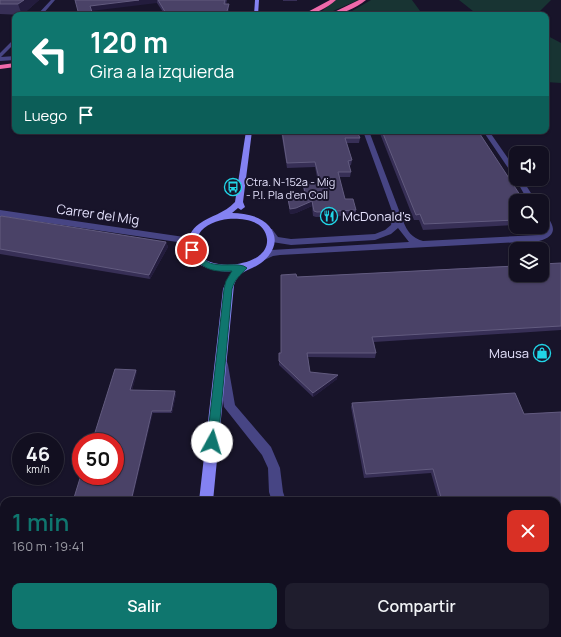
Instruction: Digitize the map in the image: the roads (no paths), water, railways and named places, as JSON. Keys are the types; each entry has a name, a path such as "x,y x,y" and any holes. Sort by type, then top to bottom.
{"highway":[{"path":"311,12 333,0"},
{"path":"342,12 363,0"},
{"path":"338,12 356,4"},
{"path":"2,65 12,63"}],"main road":[{"path":"256,12 257,0"},
{"path":"206,497 230,281 234,274 242,268 262,258 269,250 271,244 269,231 265,226 250,218 242,210 239,202 249,134"},
{"path":"221,217 232,210 239,202"},
{"path":"242,268 228,269 214,267 203,263 194,255 192,250 192,241 198,228 208,221 221,217 232,216 250,218"},
{"path":"214,267 223,278 228,289"}],"street":[{"path":"42,12 53,0"},
{"path":"0,57 12,43"},
{"path":"0,57 12,58"},
{"path":"367,134 405,234 412,240 419,243 428,244"},
{"path":"488,134 509,166"},
{"name":"Carrer del Mig","path":"0,212 192,241"},
{"path":"269,231 275,240 281,242 375,237 383,235 394,229 398,220 397,214"},
{"path":"262,258 271,253 280,252 539,238 546,234"},
{"path":"375,237 393,240 394,243 391,246"},
{"path":"222,354 230,407 267,451 274,468 278,497"}],"place":[{"name":"Ctra. N-152a - Mig - P.I. Pla d'en Coll","path":"233,187"},
{"name":"McDonald's","path":"329,216"},
{"name":"Mausa","path":"542,353"}]}
